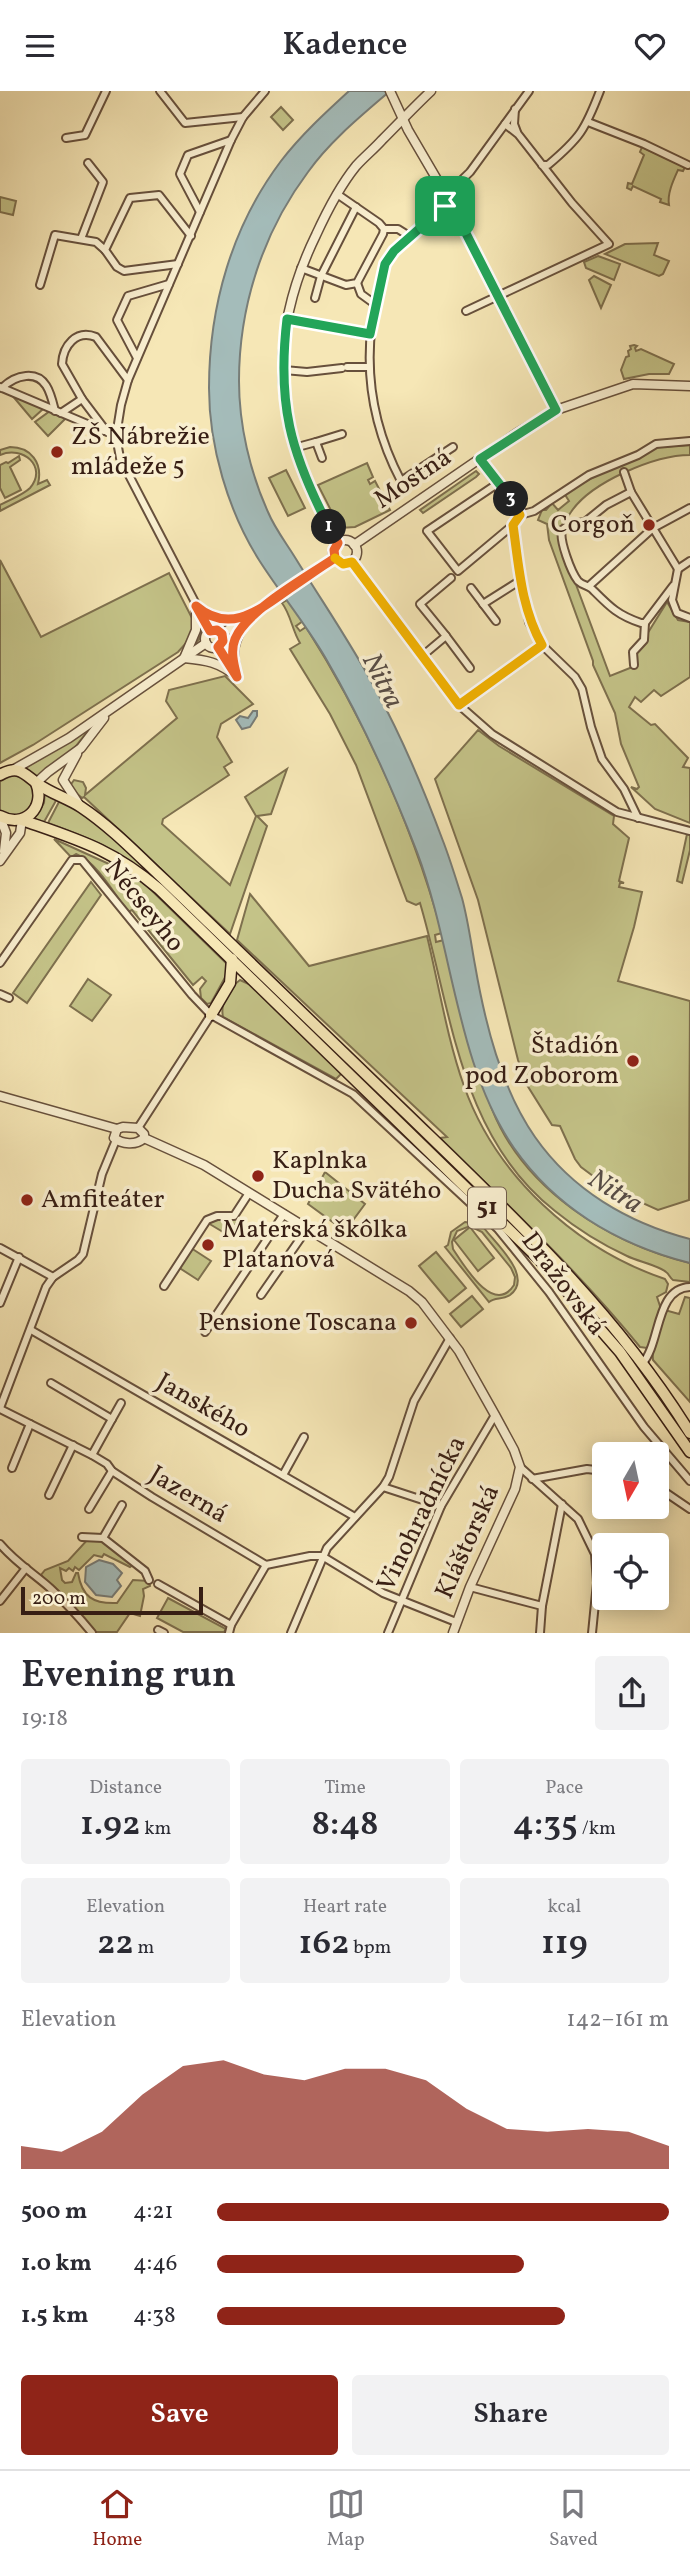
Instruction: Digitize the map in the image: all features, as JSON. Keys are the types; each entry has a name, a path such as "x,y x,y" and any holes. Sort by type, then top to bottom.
{"main road":[{"name":"51","path":"3,773 26,773 36,783 80,806 127,845 228,946 518,1222 611,1324 690,1433"},
{"path":"22,820 32,814 38,804 39,792 36,783"},
{"name":"51","path":"0,817 13,821 22,820 94,845 132,867 228,946 232,959 540,1259 620,1352 690,1452"},
{"path":"211,1015 230,983 232,959"},
{"path":"230,983 240,978 252,979"}],"street":[{"path":"66,138 86,135 106,91"},
{"path":"160,91 185,123 243,117"},
{"path":"210,631 120,458 116,436 128,380 231,140 243,117 265,91"},
{"path":"390,91 402,120 448,197 556,410"},
{"path":"338,543 308,485 294,448 286,411 284,370 287,319 301,268 337,194 357,165 431,91"},
{"path":"542,165 548,165 576,142 588,122 600,91"},
{"path":"453,447 401,481 380,434 370,393 370,334 385,264 394,251 470,172 524,93"},
{"path":"516,107 514,124 518,134"},
{"path":"588,122 688,165"},
{"path":"466,311 609,244 518,134 505,124"},
{"path":"200,212 180,174 188,155 231,140"},
{"path":"81,239 103,182 88,163"},
{"path":"337,194 384,229"},
{"path":"105,250 126,203 136,196 159,195 191,236"},
{"path":"315,298 321,276 356,207"},
{"path":"384,229 398,229 406,234"},
{"path":"372,302 361,294 357,283 384,229"},
{"path":"40,285 55,235 96,241 117,267 124,271 178,264"},
{"path":"301,268 346,285 357,283"},
{"path":"137,358 117,320 119,313 128,296 169,284"},
{"path":"287,319 370,334"},
{"path":"107,432 82,399 62,360 74,337 96,337 128,380"},
{"path":"284,370 307,372 369,367"},
{"path":"1,388 17,377 32,376 41,379 58,412"},
{"name":"Mostná","path":"354,545 556,410 633,384 690,386"},
{"path":"1,388 116,436"},
{"path":"58,412 82,399"},
{"path":"294,448 342,434"},
{"path":"497,484 427,531 457,571 513,525 520,515 534,511 589,475 638,456 656,444 690,441"},
{"path":"316,442 322,458"},
{"path":"480,459 520,515"},
{"path":"624,472 631,492 678,569"},
{"path":"631,492 606,505 584,522 570,524 562,530 562,543 577,580 582,585 589,586 616,613 645,623"},
{"path":"589,586 653,528 690,508"},
{"path":"513,525 529,622 542,645 575,677 582,689 591,727 603,759 624,789 638,818"},
{"path":"346,540 354,545 357,553 352,562 343,564 335,558 334,550 338,543 346,540"},
{"path":"222,634 335,558"},
{"path":"690,561 678,569 671,600 674,610 681,616 690,618"},
{"path":"352,562 459,705 508,746 617,813 690,831"},
{"path":"451,577 420,604 470,668"},
{"path":"482,604 521,580"},
{"path":"634,665 633,652 644,640 645,623 673,586"},
{"path":"471,588 496,621"},
{"path":"196,606 205,613 223,619 250,616"},
{"path":"184,658 196,630 196,606"},
{"path":"237,677 233,652 235,640 250,616"},
{"path":"217,630 222,634 223,641 218,647 211,648 206,643 205,636 210,631 217,630"},
{"path":"421,657 446,636"},
{"path":"3,773 50,750 206,643"},
{"path":"459,705 542,645"},
{"path":"218,647 237,677"},
{"path":"184,658 214,661 237,677"},
{"path":"80,806 63,780 80,748 108,711"},
{"path":"36,783 80,748"},
{"path":"0,817 6,838 2,858"},
{"path":"2,858 20,833 22,820"},
{"name":"Nécseyho","path":"0,963 76,858 82,860 211,1015"},
{"path":"0,993 9,998"},
{"path":"138,1128 211,1015"},
{"name":"Dražovská","path":"211,1015 353,1094 498,1229 549,1292 636,1417 690,1481"},
{"path":"0,1096 117,1129 138,1128 144,1138"},
{"path":"116,1140 113,1135 117,1129"},
{"path":"116,1140 136,1143 144,1138"},
{"path":"144,1138 204,1165 409,1291 422,1302 450,1338 514,1450 520,1467 578,1519 595,1554 597,1583 592,1633"},
{"path":"0,1409 41,1298 53,1277 83,1254 102,1174 116,1140"},
{"path":"164,1286 207,1220 217,1216 234,1216 249,1192"},
{"path":"205,1332 284,1214"},
{"path":"261,1295 307,1229"},
{"path":"0,1248 53,1277"},
{"path":"0,1303 19,1257"},
{"path":"642,1364 651,1351 664,1307 676,1291 690,1287"},
{"name":"Janského","path":"31,1330 355,1517"},
{"path":"291,1633 322,1556 389,1477 414,1401 450,1338"},
{"path":"51,1383 111,1419"},
{"path":"92,1455 121,1403"},
{"name":"Jazerná","path":"0,1409 92,1455 107,1464 112,1471 267,1565"},
{"name":"Vinohradnícka","path":"388,1633 441,1506 495,1415"},
{"path":"12,1468 30,1424"},
{"path":"283,1475 304,1437"},
{"path":"50,1495 73,1445"},
{"name":"Kláštorská","path":"453,1633 470,1587 515,1489 520,1467"},
{"path":"532,1479 592,1470"},
{"path":"89,1510 112,1471"},
{"path":"383,1487 441,1506"},
{"path":"669,1495 690,1509"},
{"path":"540,1633 542,1606 562,1504"},
{"path":"103,1538 122,1505"},
{"path":"82,1537 103,1538 145,1571 149,1580"},
{"path":"0,1545 15,1562 26,1568 73,1610 92,1633"},
{"path":"158,1584 230,1629 267,1565 322,1556 364,1584 456,1622"},
{"path":"0,1601 26,1568"},
{"path":"470,1587 542,1606"}],"shaded area":[{"path":"281,107 293,120 283,130 271,117"},
{"path":"642,147 685,167 683,171 678,170 674,179 669,205 633,186 631,190 627,188 628,183 632,184 644,155 640,152"},
{"path":"0,197 16,201 13,215 0,212"},
{"path":"658,243 654,255 669,261 663,274 659,276 605,254 625,244"},
{"path":"598,256 620,264 614,280 586,268 584,262"},
{"path":"594,276 611,285 601,308 589,280"},
{"path":"630,346 637,346 636,351 641,349 674,364 669,374 649,374 624,379 621,370 626,357 629,356"},
{"path":"11,394 43,408 43,409 32,419"},
{"path":"50,411 66,418 48,436 35,422"},
{"path":"690,445 690,455 642,465 593,490 571,512 558,536 610,676 635,666 636,652 667,602 678,620 690,622 690,677 661,696 654,690 641,702 635,697 629,707 651,725 655,724 688,758 683,767 690,768 690,823 655,809 631,787 639,787 621,744 615,713 593,665 549,540 547,524 538,520 542,510 546,510 552,503 558,510 569,501 564,493 612,467 658,447"},
{"path":"10,447 29,453 39,469 38,484 47,480 50,485 0,511 0,505 30,488 35,480 36,473 30,460 17,453 0,455 0,450"},
{"path":"19,456 20,460 10,467 21,490 5,498 0,488 0,465"},
{"path":"367,463 373,477 368,480 370,484 375,481 390,510 355,527 340,528 318,485"},
{"path":"286,470 305,508 288,516 269,478"},
{"path":"476,471 479,474 476,477 423,513 420,510"},
{"path":"0,560 41,637 169,573 197,628 199,620 200,638 192,647 197,631 178,652 33,745 0,763"},
{"path":"287,600 303,621 296,626 300,631 306,627 348,700 402,813 442,933 435,935 436,942 444,940 477,1068 506,1138 547,1188 573,1209 629,1242 690,1263 690,1282 673,1280 663,1270 617,1251 572,1224 523,1181 498,1146 479,1109 464,1069 420,903 416,905 407,901 356,765 330,714 290,649 300,643 282,603"},
{"path":"225,676 253,704 221,724 217,737 232,762 224,767 229,775 163,819 162,824 230,885 256,816 245,797 287,769 271,814 257,816 267,826 230,934 84,797 69,787 74,780 83,782 85,795 177,718 166,701 169,690"},
{"path":"85,730 87,732 68,756 40,778 24,769"},
{"path":"478,730 499,746 614,816 613,824 629,838 619,881 624,883 620,883 619,887 642,892 618,981 690,1001 689,1200 658,1210 609,1188 581,1167 560,1126 552,1125 527,1085 518,1060 478,900 435,779"},
{"path":"9,775 26,779 34,790 31,804 17,817 0,812 0,780"},
{"path":"45,791 58,797 44,822 34,819 44,803"},
{"path":"61,798 109,833 154,876 152,878 102,845 48,823"},
{"path":"687,834 690,835 690,850 682,883 677,881"},
{"path":"54,839 109,864 111,862 140,879 228,965 228,972 211,1003 207,1004 201,998 200,989 206,981 202,977 193,985 132,910 128,912 91,864 76,854 71,857"},
{"path":"91,882 101,895 27,1003 13,993"},
{"path":"250,894 309,966 427,936 458,1068 478,1119 496,1150 518,1179 543,1205 571,1228 632,1266 665,1279 668,1284 666,1292 657,1297 661,1309 679,1314 685,1297 690,1298 690,1402 653,1360 652,1342 647,1348 640,1347 568,1266 440,1138 447,1137 237,940"},
{"path":"88,979 111,995 92,1021 70,1006"},
{"path":"240,980 253,986 342,1073 336,1079 223,1017 226,996"},
{"path":"325,1172 365,1204 345,1231 308,1204"},
{"path":"218,1219 239,1219 228,1235 208,1223"},
{"path":"465,1222 484,1228 504,1251 515,1270 518,1279 516,1288 510,1295 489,1302 445,1247 451,1232","holes":["470,1226 482,1232 515,1277 514,1285 506,1293 498,1295 480,1285 453,1249 452,1242 457,1231"]},
{"path":"470,1227 494,1258 478,1271 454,1240"},
{"path":"191,1248 211,1261 198,1280 178,1267"},
{"path":"436,1252 466,1288 449,1302 419,1266"},
{"path":"472,1296 483,1309 461,1327 450,1314"},
{"path":"89,1538 102,1539 133,1565 130,1567 104,1554 102,1557 94,1555 79,1570 75,1567 73,1571 60,1568 65,1583 72,1582 78,1573 82,1588 90,1597 101,1602 117,1603 133,1580 149,1581 150,1586 143,1589 140,1616 130,1613 117,1632 95,1632 41,1575 45,1570 68,1561"},
{"path":"168,1598 226,1629 224,1632 183,1632 157,1618"}],"water":[{"path":"349,91 390,91 326,150 292,195 266,245 249,298 243,325 239,381 243,431 251,465 274,524 368,675 421,784 462,898 479,987 496,1054 523,1118 535,1137 566,1173 603,1202 645,1224 690,1239 690,1263 639,1246 592,1222 550,1189 514,1148 479,1080 429,889 386,777 364,729 325,657 248,541 222,477 212,432 209,388 213,327 227,268 249,212 281,161 305,133"},
{"path":"253,711 257,711 257,716 250,727 242,729 236,720 240,716 248,718"},
{"path":"99,1560 113,1564 122,1573 117,1580 121,1586 112,1597 96,1595 85,1582 86,1567"}],"place":[{"name":"ZŠ Nábrežie mládeže 5","path":"57,452"},
{"name":"Corgoň","path":"649,525"},
{"name":"Štadión pod Zoborom","path":"633,1061"},
{"name":"Kaplnka Ducha Svätého","path":"258,1176"},
{"name":"Amfiteáter","path":"27,1200"},
{"name":"Materská škôlka Platanová","path":"208,1245"},
{"name":"Pensione Toscana","path":"411,1323"}],"route":[{"path":"445,206 394,251 385,264 370,334 287,319 284,379 286,411 294,448 304,477 338,543 334,550 335,558 311,574 250,616 223,619 205,613 196,606 210,631 217,630 222,634 223,641 218,647 237,677 233,652 235,640 250,616 335,558 343,564 352,562 459,705 542,645 529,622 521,580 513,525 520,515 480,459 556,410 449,200 445,206"}],"water label":[{"name":"Nitra","path":"382,681"},
{"name":"Nitra","path":"615,1192"}]}
